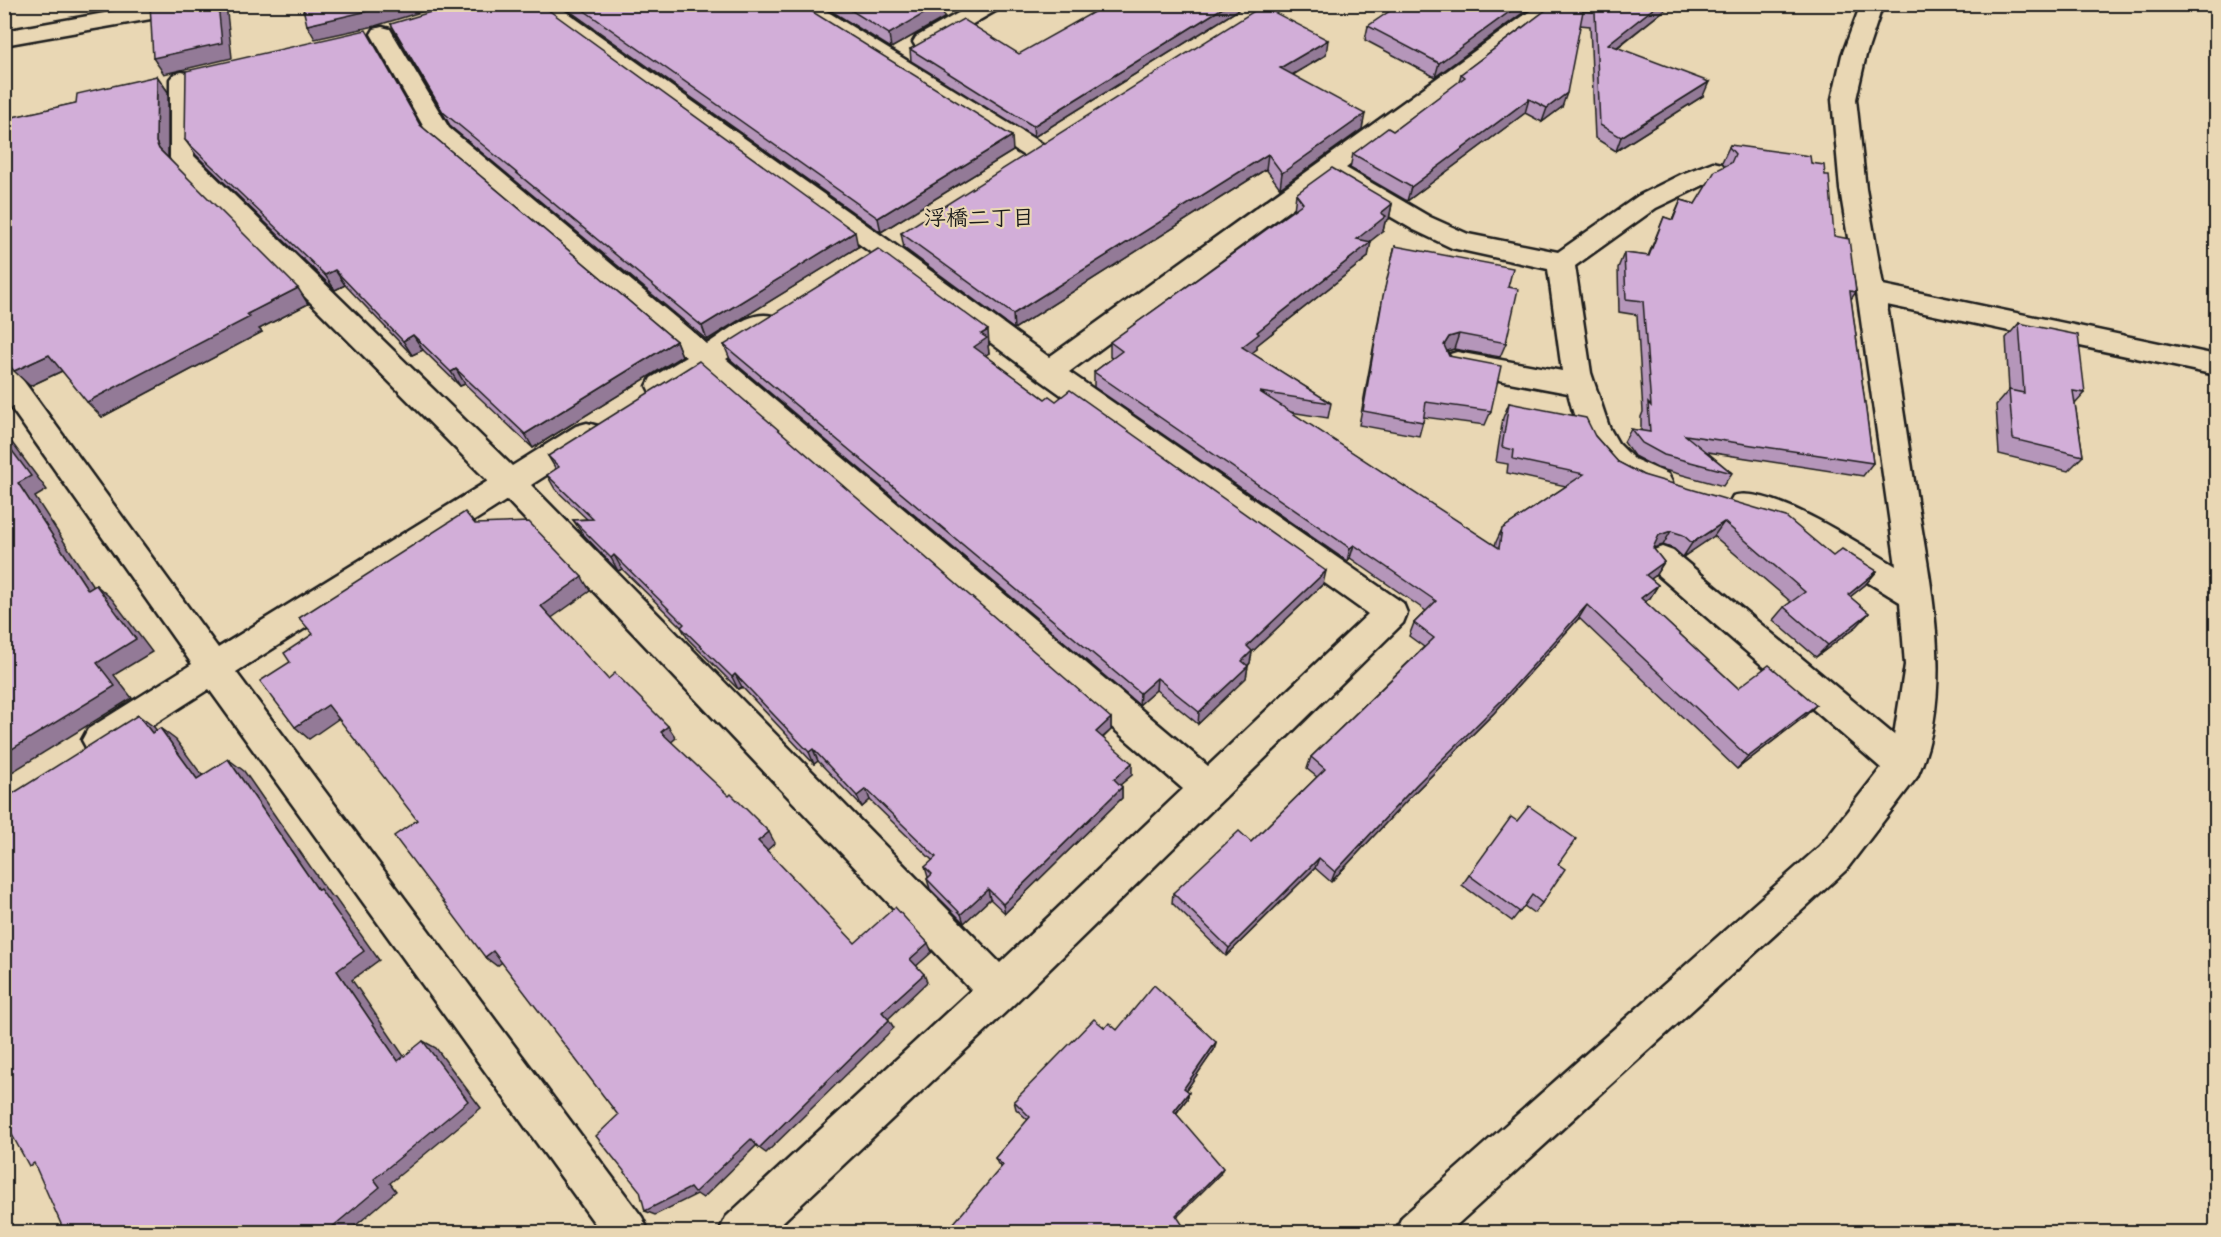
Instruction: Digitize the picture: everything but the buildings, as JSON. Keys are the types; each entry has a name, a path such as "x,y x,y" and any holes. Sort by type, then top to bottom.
{"street":[{"path":"4,38 196,4"},
{"path":"540,4 882,248 1050,372 1391,613 999,990 741,1233"},
{"path":"799,4 1035,150"},
{"path":"891,61 991,4"},
{"path":"1418,1233 1833,858 1904,766 1914,724 1922,665 1916,595 1871,292 1852,189 1844,99 1854,55 1872,4"},
{"path":"1050,372 1330,170 1546,6"},
{"path":"382,34 439,133 706,358 1209,789"},
{"path":"182,79 182,158 510,483 999,990"},
{"path":"1330,170 1461,242 1561,262 1586,249 1626,216 1651,200 1713,170"},
{"path":"1561,262 1579,385 1591,423 1600,441 1622,466 1647,479 1686,490"},
{"path":"1871,292 2217,366"},
{"path":"637,402 784,309"},
{"path":"1455,362 1579,385"},
{"path":"4,375 214,669 627,1233"},
{"path":"74,756 608,420"},
{"path":"1719,499 1792,520 1916,595"},
{"path":"1662,560 1904,766"}],"district":[{"name":"浮橋二丁目","path":"979,218"}]}
